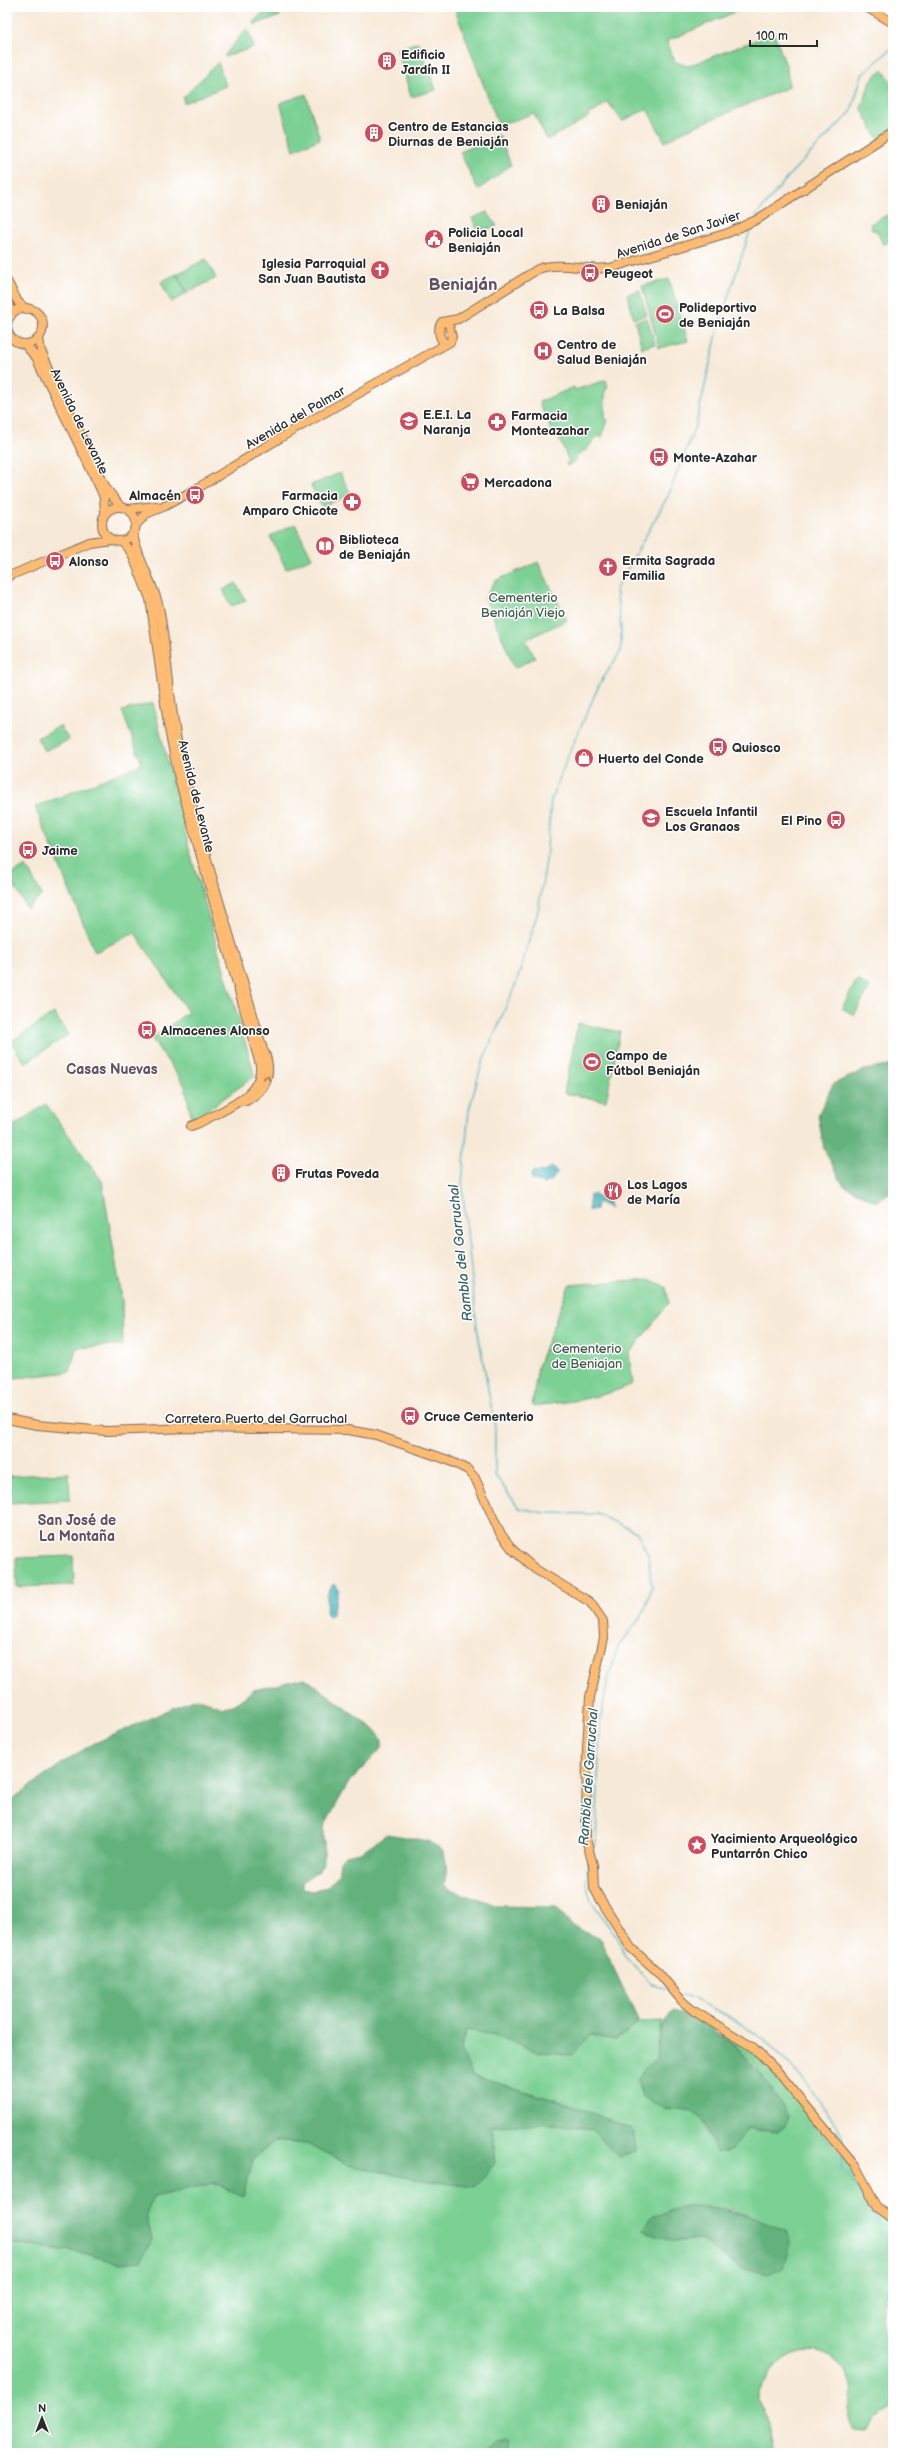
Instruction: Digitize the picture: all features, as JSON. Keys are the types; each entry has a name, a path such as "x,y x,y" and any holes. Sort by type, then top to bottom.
{"main road":[{"path":"866,7 893,22"},
{"name":"Avenida de San Javier","path":"448,322 458,319 541,268 552,266 585,269 610,268 736,230 758,219 893,131"},
{"path":"7,281 15,298 26,309 35,312 41,319 43,329 34,342 24,344 15,341 9,334 8,325 11,316 7,296"},
{"path":"11,316 19,310 26,309"},
{"name":"Avenida de San Javier","path":"444,341 452,341 451,331 458,319"},
{"path":"444,341 440,325 443,322 448,322 451,331"},
{"name":"Avenida de Levante","path":"38,338 41,351 96,466 110,494 120,506"},
{"name":"Avenida del Palmar","path":"136,525 146,514 169,504 434,351 444,341"},
{"name":"Avenida de Levante","path":"24,344 34,354 101,490 105,503 105,512"},
{"name":"Avenida del Palmar","path":"128,509 169,504"},
{"path":"7,577 89,542 110,539 120,541 134,533 136,525 134,515 128,509 120,506 113,507 105,512 102,519 102,528 110,539"},
{"path":"89,542 102,528"},
{"name":"Avenida de Levante","path":"120,541 131,552 150,599 168,724 179,779 259,1058 260,1077 250,1094 191,1128 256,1095 264,1088 269,1069 192,805 174,722 156,598 150,576 136,548 134,533"},
{"name":"Avenida de Levante","path":"259,1058 262,1061 265,1058 260,1037"},
{"name":"Carretera Puerto del Garruchal","path":"7,1419 37,1425 112,1431 190,1428 348,1430 376,1435 452,1462 468,1470 475,1478 500,1533 514,1550 535,1569 590,1602 603,1621 604,1638 591,1692 588,1718 586,1839 593,1865 594,1888 599,1898 631,1948 666,1982 683,2002 742,2040 765,2058 791,2086 838,2147 847,2155 867,2185 878,2208 893,2219"}],"green space":[{"path":"269,7 277,7 280,16 254,25 253,22"},
{"path":"454,7 747,7 667,41 675,62 688,66 774,33 787,68 789,87 684,131 665,142 647,109 622,121 608,102 593,113 591,111 587,118 547,140 534,113 499,126"},
{"path":"247,28 254,47 225,57 225,55"},
{"path":"418,42 436,90 411,97 397,49"},
{"path":"218,62 226,86 184,103 183,98"},
{"path":"882,69 893,84 893,131 879,141 861,108 871,80"},
{"path":"306,94 320,139 294,150 280,103"},
{"path":"499,135 511,165 478,190 460,152"},
{"path":"487,212 497,226 478,232 472,218"},
{"path":"889,214 893,220 893,240 883,245 877,231 872,230 870,224"},
{"path":"206,259 216,278 187,293 177,274"},
{"path":"176,274 186,294 171,302 161,282"},
{"name":"Polideportivo de Beniaján","path":"669,279 688,341 659,348 642,286"},
{"path":"639,290 647,315 634,319 627,294"},
{"path":"647,318 655,344 642,348 635,322"},
{"path":"606,380 608,388 605,390 605,418 608,420 602,437 598,436 586,450 575,457 577,460 567,466 566,463 569,461 558,436 554,437 539,402 574,387 575,390"},
{"path":"340,473 351,494 322,507 311,485"},
{"path":"295,524 312,558 286,569 270,536"},
{"name":"Cementerio Beniaján Viejo","path":"538,562 567,620 526,640 535,658 515,668 485,598 495,581"},
{"path":"236,583 246,601 231,606 223,590"},
{"path":"153,703 191,856 255,1076 192,1121 185,1086 152,1039 188,1012 135,933 95,952 35,807 142,764 122,711"},
{"path":"60,726 69,740 44,751 37,738"},
{"path":"26,866 42,895 27,909 9,876"},
{"path":"857,980 870,987 854,1015 842,1008"},
{"path":"54,1013 68,1035 25,1063 11,1042"},
{"name":"Campo de Fútbol Beniaján","path":"578,1023 620,1032 606,1101 564,1093"},
{"path":"893,1065 893,1190 876,1202 843,1185 824,1149 818,1115 833,1084 865,1070"},
{"path":"46,1104 102,1181 122,1299 123,1345 76,1348 70,1372 7,1379 7,1130"},
{"name":"Cementerio de Beniajan","path":"649,1279 666,1287 669,1303 629,1354 633,1384 595,1396 532,1406 538,1366 569,1285"},
{"path":"69,1473 70,1500 7,1503 7,1476"},
{"path":"73,1556 74,1585 17,1587 16,1558"},
{"path":"305,1678 374,1729 382,1739 382,1748 349,1782 324,1827 324,1862 318,1872 302,1882 302,1889 312,1891 328,1886 338,1875 340,1861 345,1855 361,1852 387,1834 429,1841 444,1852 447,1868 444,1885 450,1890 498,1906 557,1907 573,1927 600,1939 639,2022 616,2040 591,2035 572,2054 538,2052 496,2035 466,2030 460,2050 473,2076 572,2105 632,2129 635,2151 619,2157 591,2129 557,2124 491,2126 496,2162 475,2187 413,2179 349,2165 307,2144 275,2141 253,2159 244,2196 213,2183 153,2197 146,2215 152,2239 141,2261 119,2263 80,2252 7,2243 7,1803 71,1757 95,1743 191,1700 199,1699 223,1707 233,1705 254,1690"},
{"path":"673,2010 710,2027 740,2052 766,2082 789,2115 785,2126 778,2132 747,2127 731,2150 716,2153 704,2121 690,2110 665,2108 642,2097 637,2080 645,2068 656,2059 662,2027"},
{"path":"663,2021 658,2039 656,2059 645,2068 665,2108 681,2109 694,2113 702,2121 708,2136 731,2150 747,2127 778,2132 756,2066 721,2033 736,2040 750,2050 774,2073 816,2126 849,2162 877,2212 893,2221 893,2276 881,2317 885,2340 893,2359 893,2408 876,2417 866,2431 855,2430 851,2424 849,2413 852,2392 851,2386 847,2375 841,2367 825,2354 805,2351 794,2354 780,2362 758,2392 758,2402 771,2425 772,2453 508,2453 510,2441 498,2443 488,2453 7,2453 7,2243 80,2252 119,2263 152,2239 146,2215 153,2197 213,2183 244,2196 253,2159 275,2141 307,2144 349,2165 496,2162 491,2126 557,2124 591,2129 572,2105 473,2076 460,2050 466,2030 496,2035 538,2052 591,2035 616,2040 639,2022","holes":["732,2209 759,2220 741,2268 701,2240 676,2241 642,2229"]},
{"path":"685,2206 713,2207 737,2212 786,2231 789,2245 783,2268 768,2274 741,2268 701,2240 676,2241 642,2230 651,2217"},
{"path":"511,2441 508,2453 488,2453 498,2443"}],"water":[{"path":"551,1167 558,1172 552,1180 543,1184 532,1180 531,1174 534,1171 544,1172"},
{"path":"594,1194 609,1202 610,1208 597,1202 596,1210 588,1210 590,1195"},
{"path":"333,1584 339,1589 332,1614 329,1616 326,1613 327,1595"}],"waterway":[{"name":"Rambla del Garruchal","path":"756,216 792,172 851,112 862,75 893,47"},
{"name":"Rambla del Garruchal","path":"593,1851 596,1844 600,1723 607,1683 618,1647 643,1614 652,1587 648,1555 637,1532 597,1514 545,1513 519,1508 495,1475 495,1428 477,1327 462,1184 469,1110 482,1063 517,981 538,911 546,860 551,801 570,751 600,683 621,651 621,627 616,589 668,496 696,424 719,325 752,225"},
{"name":"Rambla del Garruchal","path":"589,1862 586,1883 591,1901 618,1938 625,1956 652,1984 669,1991"},
{"name":"Rambla del Garruchal","path":"682,1995 728,2016 747,2027 764,2040 780,2055 811,2090 835,2123 842,2136 844,2145"},
{"name":"Rambla del Garruchal","path":"842,2155 841,2170 854,2182 878,2223 893,2229"}],"place":[{"name":"Edificio Jardín II","path":"387,61"},
{"name":"Centro de Estancias Diurnas de Beniaján","path":"374,133"},
{"name":"Beniaján","path":"601,204"},
{"name":"Policia Local Beniaján","path":"434,239"},
{"name":"Iglesia Parroquial San Juan Bautista","path":"380,270"},
{"name":"Peugeot","path":"590,273"},
{"name":"La Balsa","path":"539,310"},
{"name":"Polideportivo de Beniaján","path":"665,314"},
{"name":"Centro de Salud Beniaján","path":"543,351"},
{"name":"E.E.I. La Naranja","path":"409,421"},
{"name":"Farmacia Monteazahar","path":"497,422"},
{"name":"Monte-Azahar","path":"659,457"},
{"name":"Mercadona","path":"470,482"},
{"name":"Almacén","path":"195,495"},
{"name":"Farmacia Amparo Chicote","path":"352,502"},
{"name":"Biblioteca de Beniaján","path":"325,546"},
{"name":"Alonso","path":"55,561"},
{"name":"Ermita Sagrada Familia","path":"608,567"},
{"name":"Quiosco","path":"718,747"},
{"name":"Huerto del Conde","path":"584,758"},
{"name":"Escuela Infantil Los Granaos","path":"651,818"},
{"name":"El Pino","path":"836,820"},
{"name":"Jaime","path":"28,850"},
{"name":"Almacenes Alonso","path":"147,1030"},
{"name":"Campo de Fútbol Beniaján","path":"592,1062"},
{"name":"Frutas Poveda","path":"281,1173"},
{"name":"Los Lagos de María","path":"613,1191"},
{"name":"Cruce Cementerio","path":"410,1416"},
{"name":"Yacimiento Arqueológico Puntarrón Chico","path":"697,1845"}],"district":[{"name":"Beniaján","path":"463,284"},
{"name":"Casas Nuevas","path":"112,1069"},
{"name":"San José de La Montaña","path":"77,1528"}]}
